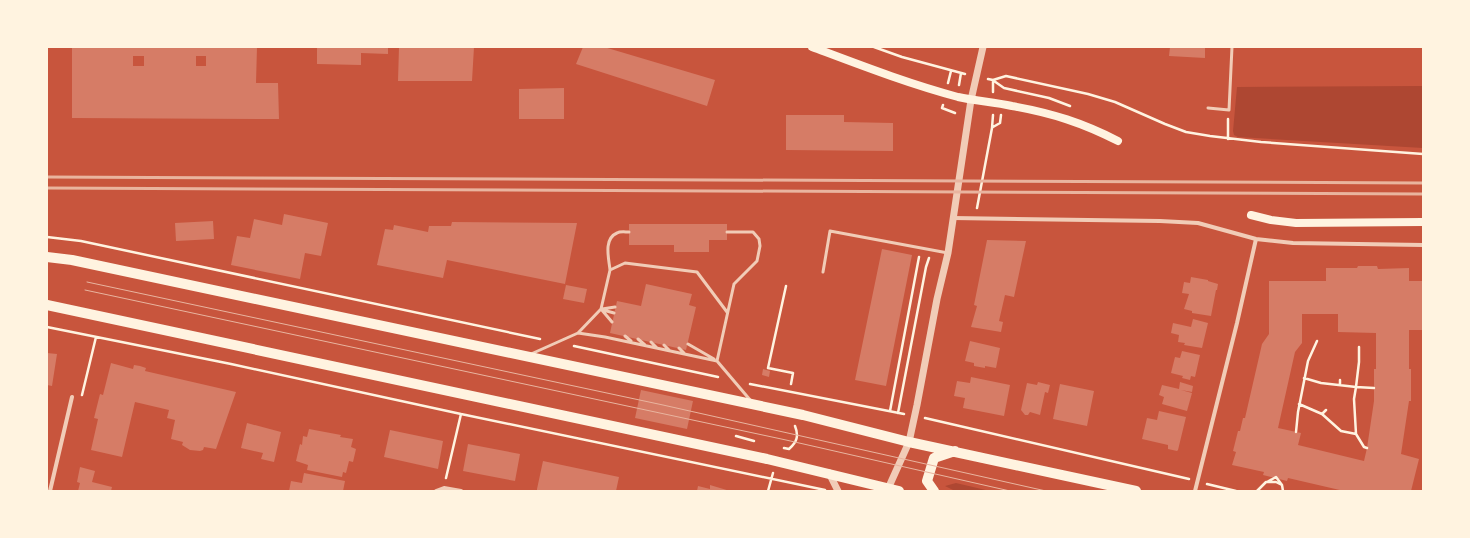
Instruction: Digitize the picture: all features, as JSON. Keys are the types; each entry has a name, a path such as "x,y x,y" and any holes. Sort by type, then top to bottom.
{"main road":[{"path":"812,47 875,71 945,93 971,100 1013,106 1060,116 1094,128 1118,141"},
{"path":"1251,215 1271,220 1296,223 1423,222"},
{"path":"47,257 72,260 755,405 909,442 1136,491"},
{"path":"47,305 776,461 829,473 888,490 899,491"},
{"path":"934,491 927,481 934,458 955,451"}],"street":[{"path":"888,490 909,442 948,252 971,100 983,47"},
{"path":"953,218 1160,221 1198,223 1256,239 1293,243 1423,245"},
{"path":"1195,491 1256,239"},
{"path":"50,491 72,397"},
{"path":"829,473 838,491"},
{"path":"436,491 444,488 461,491"}],"lane":[{"path":"1208,108 1229,110 1232,47"},
{"path":"823,272 830,231 948,252"},
{"path":"526,356 578,333 601,309 610,270 608,244 613,236 618,232 629,232"},
{"path":"717,361 734,284 757,261 760,246 759,239 753,232 727,232"},
{"path":"610,270 625,263 697,272 727,312"},
{"path":"601,309 616,307"},
{"path":"601,309 614,313"},
{"path":"601,309 612,322"},
{"path":"578,333 632,342 717,361"},
{"path":"625,336 632,342"},
{"path":"638,339 644,345"},
{"path":"651,342 657,348"},
{"path":"688,344 717,361 755,405"},
{"path":"664,345 670,350"},
{"path":"679,348 686,354"}],"path":[{"path":"874,47 902,57 960,73"},
{"path":"949,79 951,71"},
{"path":"989,79 994,80 1006,76 1088,94 1115,102 1186,132 1228,139 1423,154"},
{"path":"942,106 942,108 955,113 954,120"},
{"path":"1228,139 1229,110"},
{"path":"978,204 992,128 1000,123 1001,118"},
{"path":"47,237 89,243 797,394 914,416 1236,491"},
{"path":"890,411 921,247"},
{"path":"898,413 926,267 932,249"},
{"path":"786,286 768,368 793,374 790,384"},
{"path":"47,327 231,364 828,491"},
{"path":"72,397 82,396 96,337"},
{"path":"1296,432 1304,378 1308,361 1317,341"},
{"path":"1359,347 1359,362 1354,399 1356,434 1364,447 1367,448"},
{"path":"1304,378 1320,383 1374,388"},
{"path":"1340,380 1340,385"},
{"path":"768,491 779,448 789,449 796,443 798,435 796,427 790,424 797,394"},
{"path":"1299,404 1322,414 1342,431 1356,434"},
{"path":"1322,414 1326,410"},
{"path":"444,488 461,414"},
{"path":"1257,491 1266,482 1276,477 1282,485 1283,491"}],"shaded area":[{"path":"1423,86 1423,148 1238,137 1234,135 1233,131 1237,87"},
{"path":"956,483 990,491 955,491 945,486"}],"building":[{"path":"72,47 257,47 256,83 278,83 279,119 72,118","holes":["133,56 144,56 144,66 133,66","196,56 206,56 206,66 196,66"]},
{"path":"317,47 388,47 388,54 361,53 361,65 317,64"},
{"path":"399,47 474,47 472,81 398,81"},
{"path":"583,47 604,47 715,80 707,106 576,64"},
{"path":"1170,47 1205,47 1205,58 1169,56"},
{"path":"564,88 564,119 519,119 519,89"},
{"path":"786,115 844,115 844,122 893,123 893,151 786,150"},
{"path":"284,214 328,223 321,256 305,253 300,279 231,265 237,236 250,238 254,219 282,225"},
{"path":"213,221 214,239 176,241 175,223"},
{"path":"452,222 577,223 565,284 447,260 443,278 377,265 385,229 393,230 394,225 428,232 429,226 451,226"},
{"path":"629,224 727,224 727,240 709,240 709,252 674,252 674,245 629,245"},
{"path":"987,240 1026,241 1014,297 1005,295 999,321 1003,322 1001,332 971,327 977,306 974,305"},
{"path":"882,249 912,255 886,386 855,380"},
{"path":"1358,266 1377,266 1378,269 1409,268 1409,281 1423,281 1423,330 1409,330 1411,401 1409,401 1401,454 1419,459 1411,491 1344,491 1288,478 1287,481 1263,475 1264,472 1232,465 1236,452 1233,451 1238,431 1240,431 1243,418 1245,418 1262,344 1269,334 1269,281 1326,281 1326,268 1357,268","holes":["1302,314 1338,314 1338,332 1376,333 1374,401 1364,461 1298,445 1301,433 1278,428 1295,352 1302,343"]},
{"path":"1191,277 1208,280 1218,284 1211,316 1192,313 1192,311 1184,309 1189,294 1182,293 1184,282 1190,283"},
{"path":"646,284 692,294 689,305 696,307 686,350 610,333 617,301 641,306"},
{"path":"566,285 587,289 584,303 563,299"},
{"path":"1193,319 1208,323 1202,348 1184,345 1185,343 1178,342 1179,335 1171,333 1173,323 1191,327"},
{"path":"970,341 1000,348 996,368 974,366 974,363 965,361"},
{"path":"1182,351 1200,355 1195,377 1191,376 1190,380 1182,378 1183,376 1171,373 1175,357 1180,358"},
{"path":"47,353 57,354 52,386 47,385"},
{"path":"111,363 133,369 134,365 140,366 146,368 145,371 236,392 216,449 204,447 203,450 200,451 190,450 182,445 183,442 171,439 175,420 167,418 169,410 135,402 122,457 91,450 98,419 94,418 100,394 103,395"},
{"path":"763,369 770,371 769,377 762,375"},
{"path":"971,377 1010,385 1004,416 963,408 965,398 954,396 957,381 970,383"},
{"path":"1038,382 1050,385 1048,393 1045,392 1040,415 1030,412 1028,415 1025,415 1021,410 1027,383 1037,385"},
{"path":"1180,382 1193,386 1192,392 1181,390 1192,393 1187,411 1162,404 1164,397 1159,395 1162,385 1179,389"},
{"path":"1060,384 1094,391 1087,426 1053,419"},
{"path":"641,390 693,401 687,429 635,418"},
{"path":"1159,411 1186,417 1177,451 1168,449 1168,445 1142,439 1147,418 1157,420"},
{"path":"247,423 281,432 274,462 261,459 263,453 241,448"},
{"path":"309,429 341,435 340,437 353,439 351,447 356,449 353,462 349,461 346,473 343,472 342,477 307,470 308,465 296,461 300,444 302,445 303,436 307,437"},
{"path":"390,430 443,441 438,469 384,457"},
{"path":"468,444 520,454 515,481 463,471"},
{"path":"543,461 619,477 616,491 537,491"},
{"path":"80,467 95,471 92,482 112,487 111,491 78,491 80,483 77,482"},
{"path":"304,473 345,481 343,491 289,491 291,481 302,483"},
{"path":"710,485 730,491 697,491 698,486 710,489"}],"tram line":[{"path":"87,282 663,405 1046,491"},
{"path":"85,290 786,440 1010,491"}],"railway":[{"path":"47,177 1423,183"},
{"path":"47,188 1423,194"}]}
